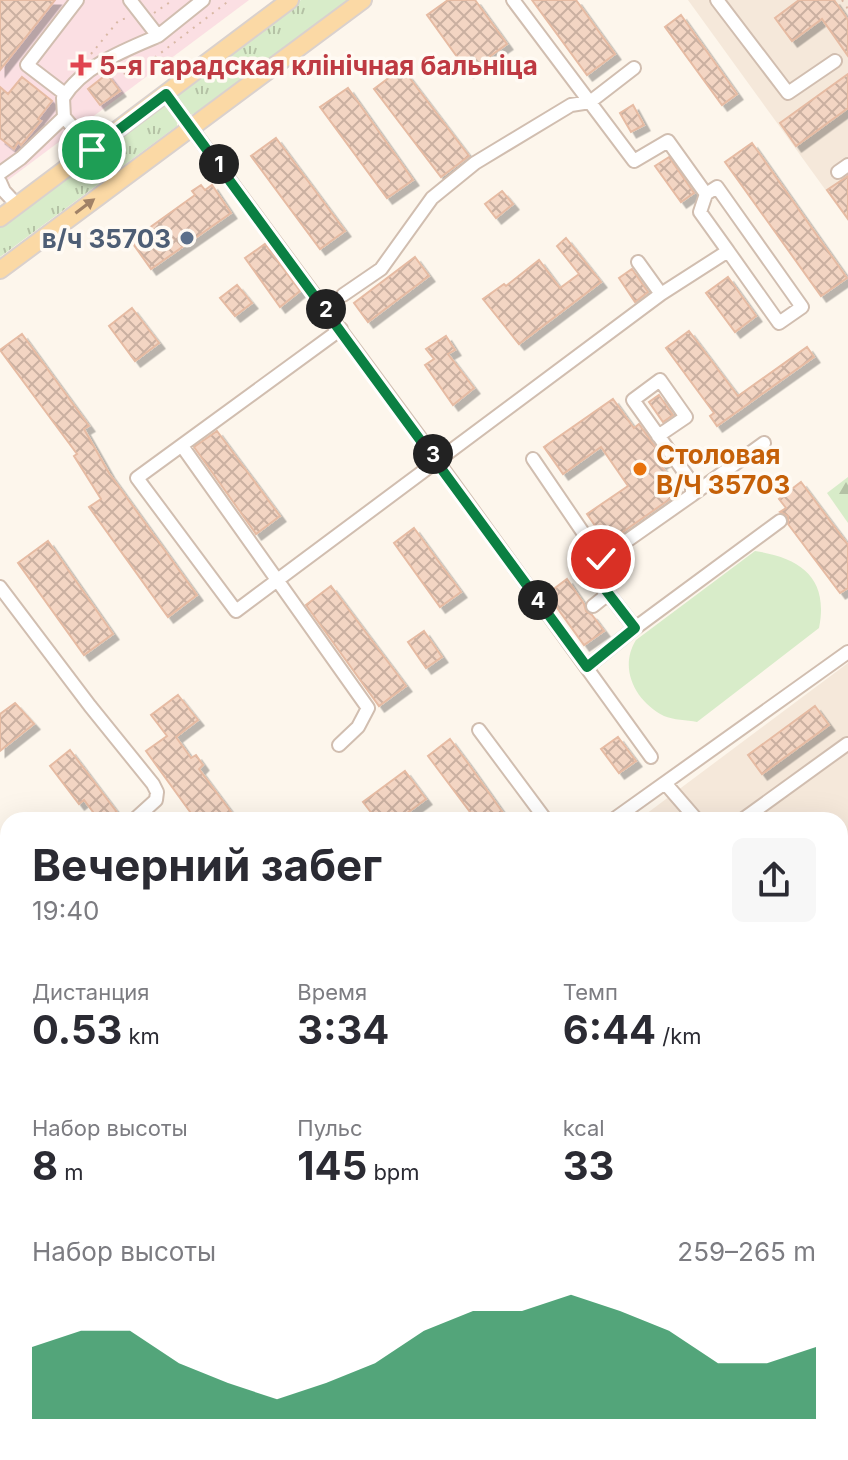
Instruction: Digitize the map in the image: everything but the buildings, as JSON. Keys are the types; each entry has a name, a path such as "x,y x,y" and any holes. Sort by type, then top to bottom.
{"main road":[{"path":"0,218 290,0"},
{"path":"0,270 363,0"}],"street":[{"path":"65,94 27,65 77,0"},
{"path":"92,150 64,117 62,102 65,94 110,57 158,36 203,0"},
{"path":"513,0 634,161 668,141 706,194"},
{"path":"717,0 788,93 835,61"},
{"path":"134,5 158,36"},
{"path":"343,295 381,269 432,198 475,163 571,105 590,102 634,68"},
{"path":"166,94 341,329 651,757"},
{"path":"0,173 21,158 64,117"},
{"path":"0,182 17,205"},
{"path":"717,187 802,307 779,323 728,251 700,212 706,194 717,187"},
{"path":"341,329 137,478 236,611 661,294 728,251"},
{"path":"638,262 661,294"},
{"path":"658,436 686,417 660,380 633,400 658,436 692,483 692,495"},
{"path":"601,559 764,443"},
{"path":"182,446 368,708 358,727 339,745"},
{"path":"533,459 601,559 601,584 635,628"},
{"path":"587,667 780,521"},
{"path":"0,587 153,784 157,792 156,800 143,812"},
{"path":"593,606 608,594"},
{"path":"624,812 848,652"},
{"path":"479,730 540,812"},
{"path":"753,812 847,744"},
{"path":"665,783 690,812"}],"path":[{"path":"85,61 119,20 134,16 134,5 142,3 150,14 158,12 173,0"},
{"path":"112,65 119,67 128,78 230,0"},
{"path":"842,0 848,9"}],"shaded area":[{"name":"5-я гарадская клінічная бальніца","path":"0,0 249,0 0,186"},
{"path":"688,0 848,0 848,221"},
{"path":"848,663 848,812 649,812"}],"green space":[{"path":"301,0 348,0 190,115 178,100 179,90"},
{"path":"162,105 173,114 177,126 0,257 0,224"},
{"path":"848,477 848,523 827,493"},
{"path":"755,551 786,559 808,573 820,596 819,628 697,722 664,716 645,702 633,684 629,662 636,640"}],"place":[{"name":"5-я гарадская клінічная бальніца","path":"81,65"},
{"name":"в/ч 35703","path":"187,238"},
{"name":"Столовая В/Ч 35703","path":"640,469"}],"route":[{"path":"92,150 166,94 587,667 635,628 601,584 601,559"}]}
